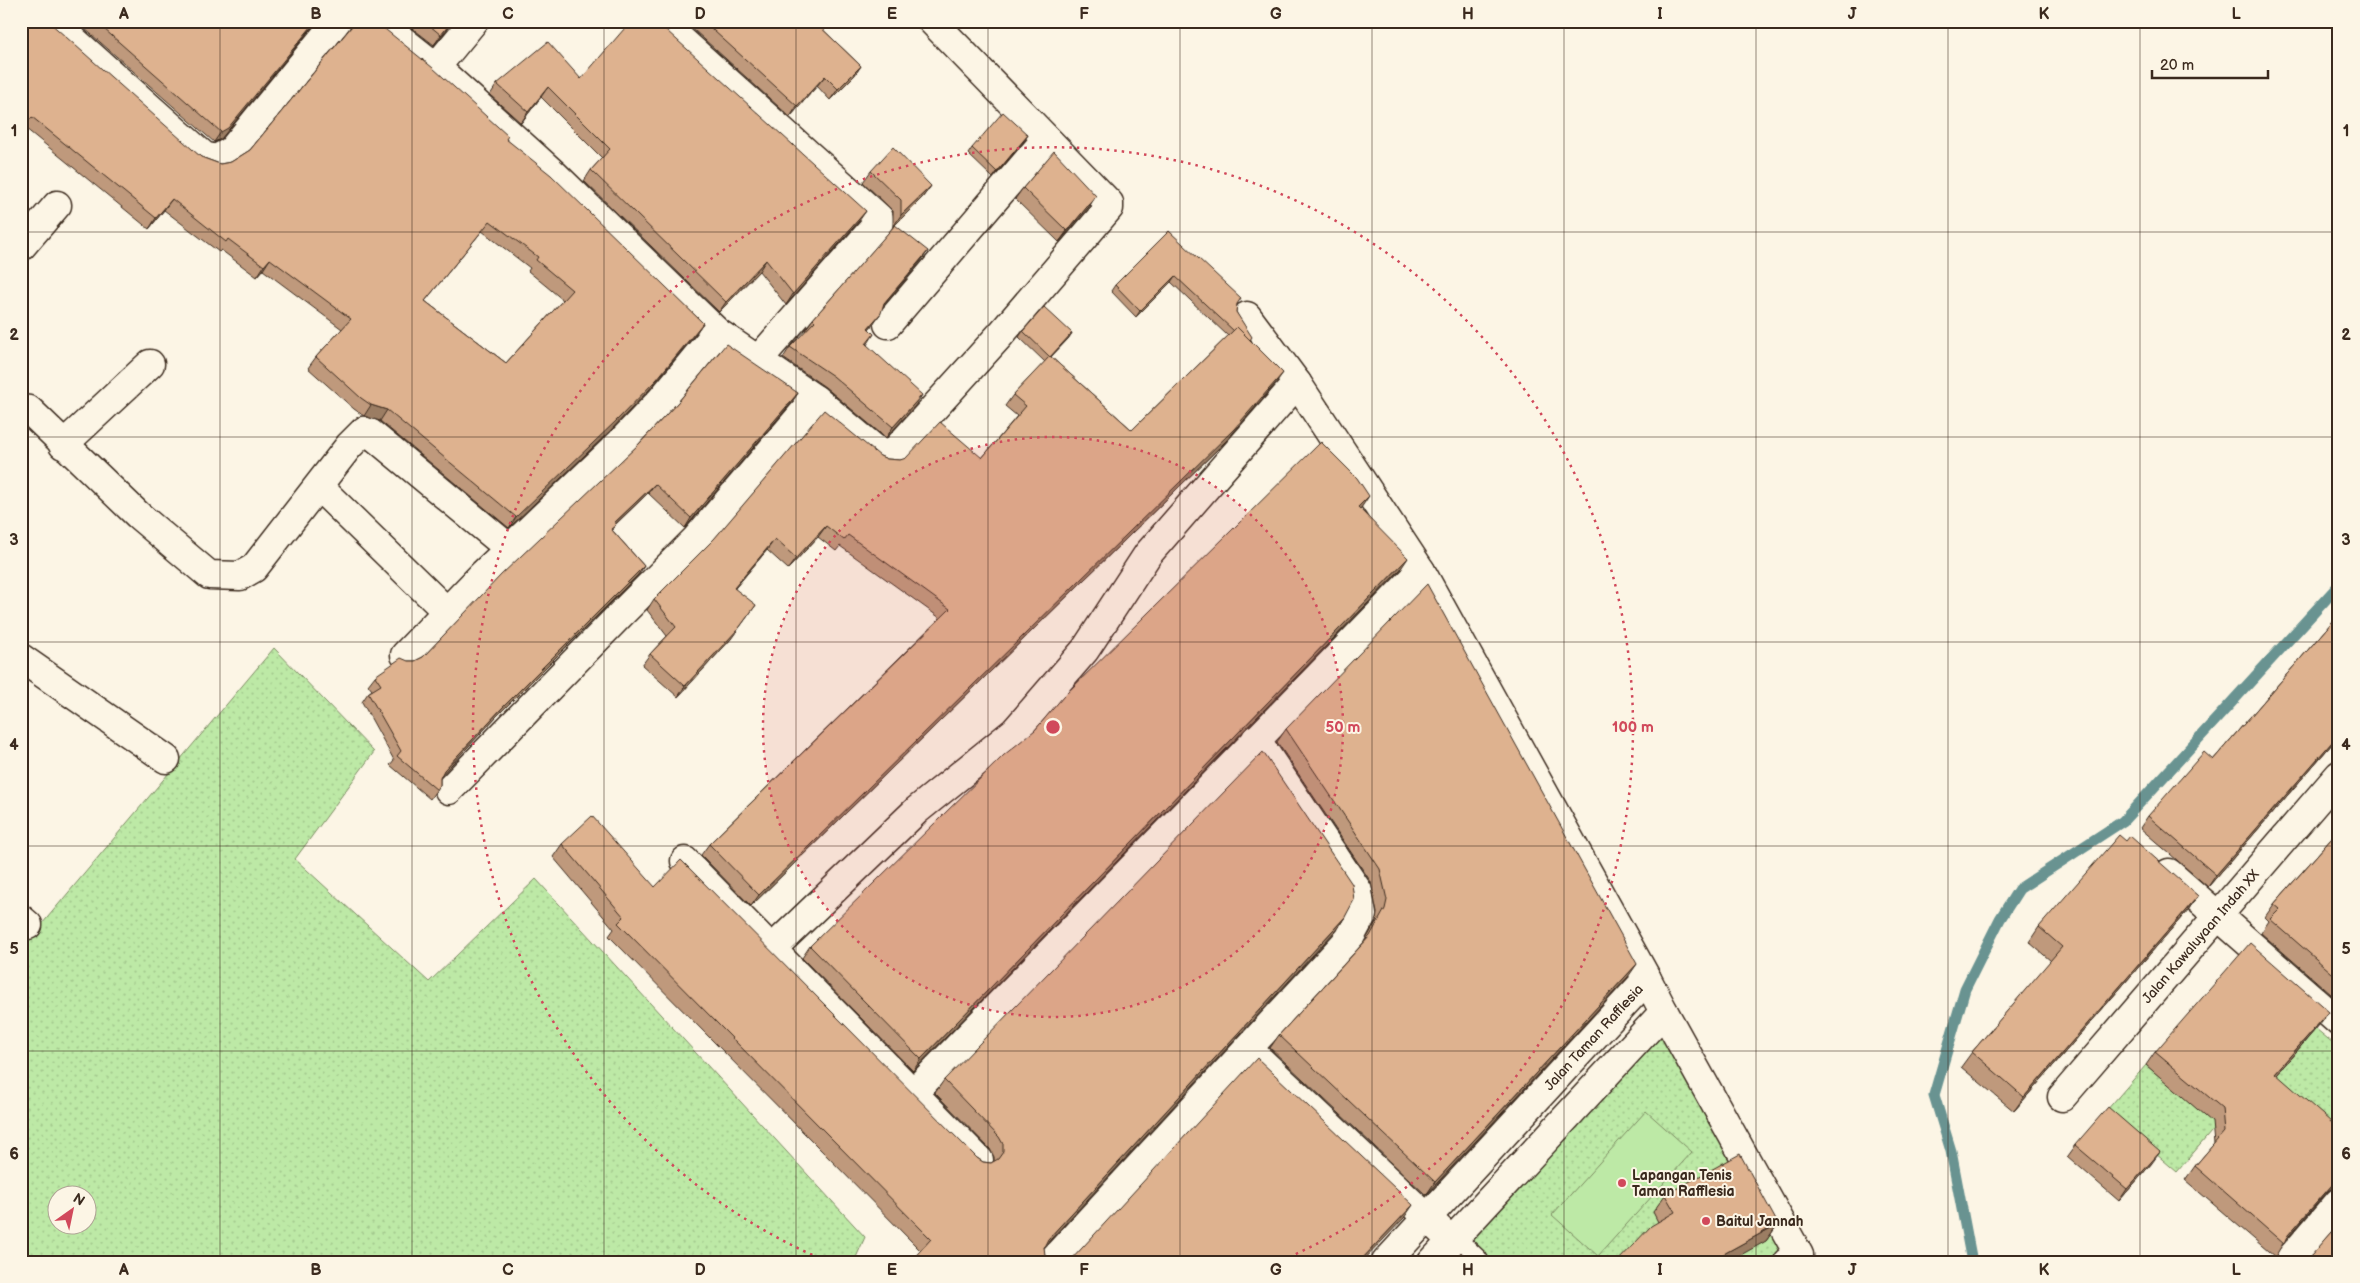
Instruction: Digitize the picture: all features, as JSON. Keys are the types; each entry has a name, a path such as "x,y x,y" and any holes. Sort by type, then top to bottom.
{"street":[{"path":"52,21 204,156 216,159 231,151 337,21"},
{"path":"378,21 436,67 554,174 716,332 815,399 882,455 889,456 1000,334 1110,208 1109,202 1046,139 938,23"},
{"path":"436,67 474,21"},
{"path":"660,21 879,218 879,222 758,360"},
{"path":"888,324 1046,139"},
{"path":"21,247 57,205"},
{"path":"1248,316 1297,383 1421,571 1647,979"},
{"path":"404,655 484,573 655,407 716,332"},
{"path":"63,445 150,364"},
{"path":"772,949 917,810 1015,731 1085,650 1148,554 1297,383"},
{"path":"449,790 695,540 815,399"},
{"path":"21,409 29,410 63,445 146,522 209,576 240,576 254,568 319,487 349,446 364,431 510,549"},
{"path":"319,487 437,602"},
{"path":"913,1093 1421,571"},
{"path":"21,658 166,759"},
{"path":"1051,1262 1349,939 1362,915 1358,892 1256,739"},
{"name":"Jalan Kawaluyaan Indah XX","path":"2062,1097 2339,775"},
{"path":"685,860 979,1160"},
{"path":"2153,860 2339,1022"},
{"name":"Jalan Taman Rafflesia","path":"1386,1262 1647,979 1799,1255 1788,1262"},
{"path":"1432,1262 1664,1012"},
{"path":"1248,1049 1474,1262"},
{"path":"2290,1259 2339,1202"}],"green space":[{"path":"274,648 374,752 295,859 429,982 536,879 865,1237 854,1262 21,1262 21,949"},
{"path":"1663,1018 1792,1253 1779,1262 1481,1262 1458,1241"},
{"path":"2316,1029 2339,1048 2339,1140 2271,1081"},
{"path":"2146,1065 2217,1125 2177,1172 2106,1111"},
{"name":"Lapangan Tenis Taman Rafflesia","path":"1646,1111 1692,1152 1598,1256 1552,1215"}],"building":[{"path":"21,21 48,21 201,157 220,164 231,162 250,150 356,21 375,21 433,68 508,136 506,139 551,175 703,323 657,379 516,517 387,410 371,405 361,398 316,357 351,319 270,259 264,266 228,239 226,242 172,199 156,218 32,117 21,130","holes":["490,221 538,257 536,260 572,290 506,363 425,301"]},
{"path":"95,21 316,21 228,128 221,132"},
{"path":"424,21 452,21 441,35"},
{"path":"631,21 656,21 866,211 793,294 766,260 726,302 591,170 610,149 548,87 528,112 497,84 548,42 581,79"},
{"path":"703,21 814,21 861,66 838,89 825,76 797,106"},
{"path":"1003,112 1028,135 997,172 972,148"},
{"path":"893,147 931,186 901,215 901,200 871,171"},
{"path":"1054,151 1096,196 1067,231 1023,188"},
{"path":"895,225 928,251 884,303 881,313 868,328 874,334 866,344 922,395 893,427 833,376 790,347 815,321 813,319"},
{"path":"1169,231 1241,298 1237,304 1236,312 1252,337 1250,340 1237,327 1234,331 1175,276 1140,311 1115,285"},
{"path":"1044,307 1072,333 1050,357 1023,331"},
{"path":"1237,327 1283,373 1234,429 759,895 709,844 950,609 848,535 844,540 826,526 796,558 775,539 734,588 756,605 739,628 685,686 650,654 676,627 654,599 714,539 824,410 880,456 887,459 900,460 906,458 940,422 982,458 1026,406 1013,395 1050,356 1132,430"},
{"path":"726,344 798,393 691,518 655,484 614,523 616,525 611,529 644,566 502,708 444,770 437,790 397,756 401,751 368,693 381,685 375,676 401,658 415,661 423,657 501,575 639,444 679,401"},
{"path":"1321,442 1357,478 1369,496 1358,507 1408,558 921,1059 810,946 1004,755 1035,730 1063,697"},
{"path":"1427,584 1637,964 1435,1182 1279,1035 1370,936 1385,909 1387,900 1380,869 1286,729"},
{"path":"2339,614 2339,734 2216,875 2148,816 2204,752 2213,760"},
{"path":"1263,752 1352,884 1354,900 1345,917 1048,1239 1044,1247 1045,1255 1050,1262 910,1262 931,1239 618,923 624,917 562,844 592,816 655,887 681,860 977,1158 983,1162 991,1163 998,1159 1003,1152 1003,1144 999,1137 944,1080"},
{"path":"2339,830 2339,979 2270,919 2280,909 2274,904"},
{"path":"2119,835 2126,841 2130,836 2198,896 2024,1097 1972,1052 2062,947 2039,927"},
{"path":"2250,943 2329,1012 2275,1073 2339,1129 2339,1177 2288,1235 2284,1244 2195,1166 2224,1132 2222,1108 2155,1052"},
{"path":"1257,1058 1413,1205 1359,1262 1069,1262 1071,1260"},
{"path":"2108,1107 2160,1152 2127,1189 2075,1145"},
{"name":"Baitul Jannah","path":"1740,1154 1778,1224 1709,1262 1617,1262 1651,1226 1675,1212 1665,1195"},
{"path":"2339,1224 2339,1262 2305,1262 2304,1260 2311,1256"},
{"path":"1461,1252 1471,1262 1452,1262"}],"waterway":[{"path":"1972,1262 1951,1151 1934,1095 1965,989 2000,919 2019,889 2123,821 2339,585"}],"place":[{"name":"Lapangan Tenis Taman Rafflesia","path":"1622,1183"},
{"name":"Baitul Jannah","path":"1706,1221"}]}
